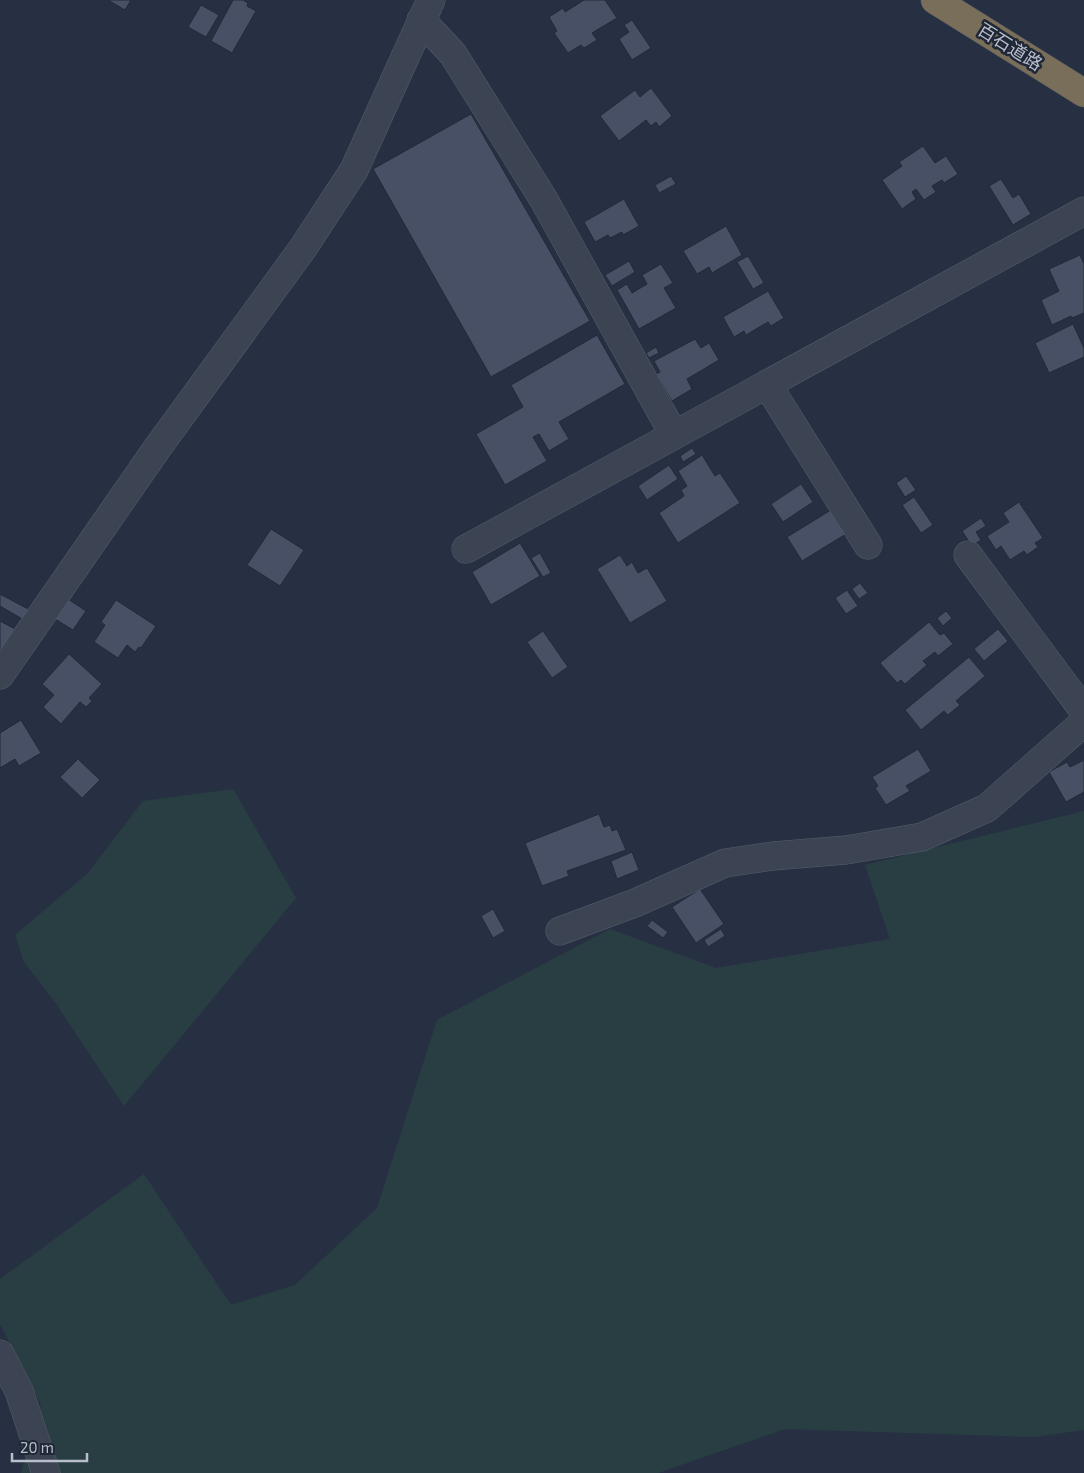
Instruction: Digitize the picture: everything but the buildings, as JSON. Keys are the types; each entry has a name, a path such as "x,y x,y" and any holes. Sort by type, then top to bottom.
{"highway":[{"name":"百石道路","path":"935,0 1084,93"}],"street":[{"path":"426,10 544,200 674,435"},
{"path":"0,675 158,447 303,248 354,170 426,10"},
{"path":"466,549 767,384 1077,223"},
{"path":"767,384 868,545"},
{"path":"968,555 1084,711"},
{"path":"560,931 635,903 725,863 773,856 846,850 922,837 987,808 1084,722"},
{"path":"0,1354 19,1390 46,1473"}],"green space":[{"path":"233,789 296,898 124,1106 57,1005 24,962 15,935 87,874 143,801"},
{"path":"1084,811 1084,1430 1034,1437 785,1429 658,1473 21,1473 41,1405 0,1324 0,1279 144,1174 231,1305 295,1285 377,1208 437,1020 610,929 716,968 890,939 865,865"}]}
